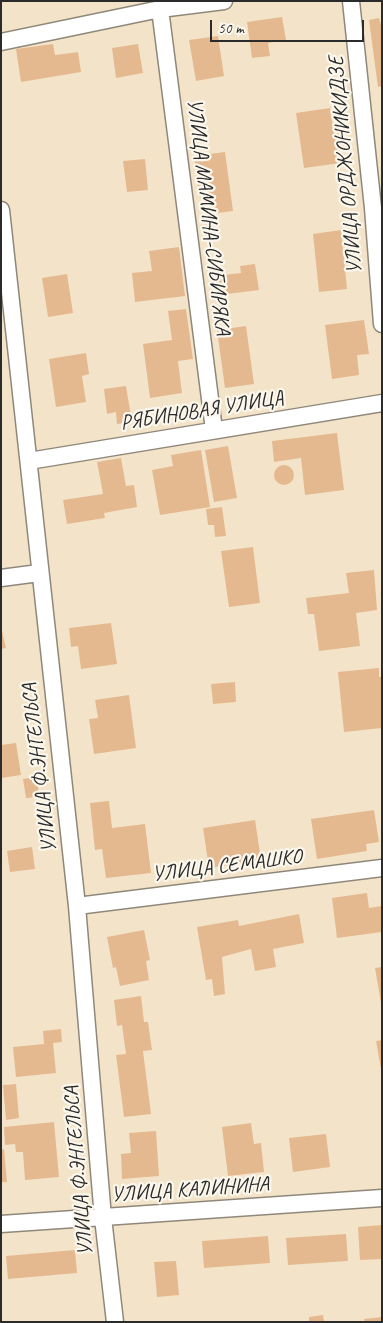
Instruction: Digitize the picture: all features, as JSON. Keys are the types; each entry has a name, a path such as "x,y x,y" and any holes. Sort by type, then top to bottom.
{"street":[{"path":"1,42 160,9 224,1"},
{"name":"УЛИЦА ОРДЖОНИКИДЗЕ","path":"352,1 382,324"},
{"name":"УЛИЦА МАМИНА-СИБИРЯКА","path":"160,9 214,430"},
{"name":"УЛИЦА Ф.ЭНГЕЛЬСА","path":"1,210 29,461 39,573 77,906 103,1218 114,1322"},
{"name":"РЯБИНОВАЯ УЛИЦА","path":"29,461 382,404"},
{"path":"1,578 39,573"},
{"name":"УЛИЦА СЕМАШКО","path":"77,906 382,868"},
{"name":"УЛИЦА КАЛИНИНА","path":"1,1224 382,1198"}],"building":[{"path":"282,17 286,40 268,43 270,56 252,58 247,22"},
{"path":"379,18 382,29 382,86 378,87 369,20"},
{"path":"218,36 224,76 196,81 189,40"},
{"path":"53,44 55,55 78,52 81,72 21,82 16,49"},
{"path":"138,44 143,73 116,78 112,48"},
{"path":"330,108 334,134 344,132 346,147 339,148 341,163 304,168 296,113"},
{"path":"225,152 233,211 210,214 207,185 198,186 194,156"},
{"path":"145,159 148,190 127,192 123,161"},
{"path":"341,230 347,289 319,292 313,234"},
{"path":"179,247 185,296 135,302 132,273 152,271 149,251"},
{"path":"255,264 259,290 219,295 216,276 241,273 240,266"},
{"path":"67,274 73,313 48,317 42,278"},
{"path":"186,309 193,359 178,361 182,393 150,398 143,344 172,340 168,311"},
{"path":"364,320 369,354 357,355 359,375 332,379 325,325"},
{"path":"246,326 254,384 225,388 217,330"},
{"path":"86,353 89,374 82,376 86,402 56,407 49,359"},
{"path":"126,386 132,422 117,424 116,412 107,414 104,389"},
{"path":"337,433 344,490 305,495 301,458 274,462 272,441"},
{"path":"228,446 237,498 214,502 205,450"},
{"path":"201,450 210,507 160,515 152,470 173,466 171,455"},
{"path":"121,458 126,486 134,485 137,507 104,513 105,518 67,524 63,500 103,494 97,462"},
{"path":"284,465 291,468 294,475 291,482 284,485 277,482 274,475 277,468"},
{"path":"222,507 226,536 215,537 214,525 208,525 206,509"},
{"path":"253,547 260,603 229,607 221,551"},
{"path":"374,570 377,610 356,613 360,646 319,651 314,614 308,614 306,598 349,593 346,573"},
{"path":"111,623 117,664 81,669 78,646 71,647 69,628"},
{"path":"1,627 6,648 1,649"},
{"path":"379,668 379,677 382,677 382,728 344,732 338,672"},
{"path":"235,682 236,702 213,704 211,684"},
{"path":"129,695 136,748 94,754 89,719 98,718 95,700"},
{"path":"16,743 21,775 1,778 1,745"},
{"path":"37,777 39,797 26,798 23,779"},
{"path":"109,801 112,828 145,824 151,873 106,878 102,849 95,850 90,803"},
{"path":"374,810 379,842 366,844 367,851 317,859 311,819"},
{"path":"255,820 261,860 209,868 203,828"},
{"path":"32,847 35,869 10,872 7,851"},
{"path":"367,893 369,908 382,906 382,932 337,938 332,898"},
{"path":"299,914 304,943 273,949 276,967 255,971 251,949 222,957 225,994 214,996 212,979 206,980 197,927 238,920 239,926"},
{"path":"144,930 150,960 146,961 149,980 120,986 116,967 113,968 107,937"},
{"path":"382,967 382,1003 381,1003 375,968"},
{"path":"141,996 144,1022 148,1022 152,1050 143,1051 151,1114 124,1117 116,1055 126,1054 122,1025 117,1026 114,1000"},
{"path":"61,1029 62,1042 53,1043 56,1073 16,1077 13,1047 44,1044 43,1031"},
{"path":"382,1040 382,1069 381,1069 376,1041"},
{"path":"16,1084 19,1118 6,1120 3,1085"},
{"path":"54,1122 59,1177 25,1180 23,1152 16,1152 15,1144 5,1145 4,1127"},
{"path":"251,1123 254,1144 261,1143 264,1172 228,1176 222,1127"},
{"path":"156,1131 159,1176 122,1179 121,1154 131,1153 129,1133"},
{"path":"326,1134 330,1167 293,1172 289,1138"},
{"path":"4,1149 7,1182 1,1182 1,1150"},
{"path":"382,1225 382,1259 360,1260 358,1227"},
{"path":"346,1234 348,1261 288,1265 286,1238"},
{"path":"268,1236 270,1263 204,1268 202,1241"},
{"path":"75,1250 77,1273 8,1279 6,1256"},
{"path":"176,1261 179,1295 157,1297 154,1262"},
{"path":"323,1315 324,1322 309,1322 309,1317"},
{"path":"382,1317 382,1322 365,1322 364,1319"}]}
